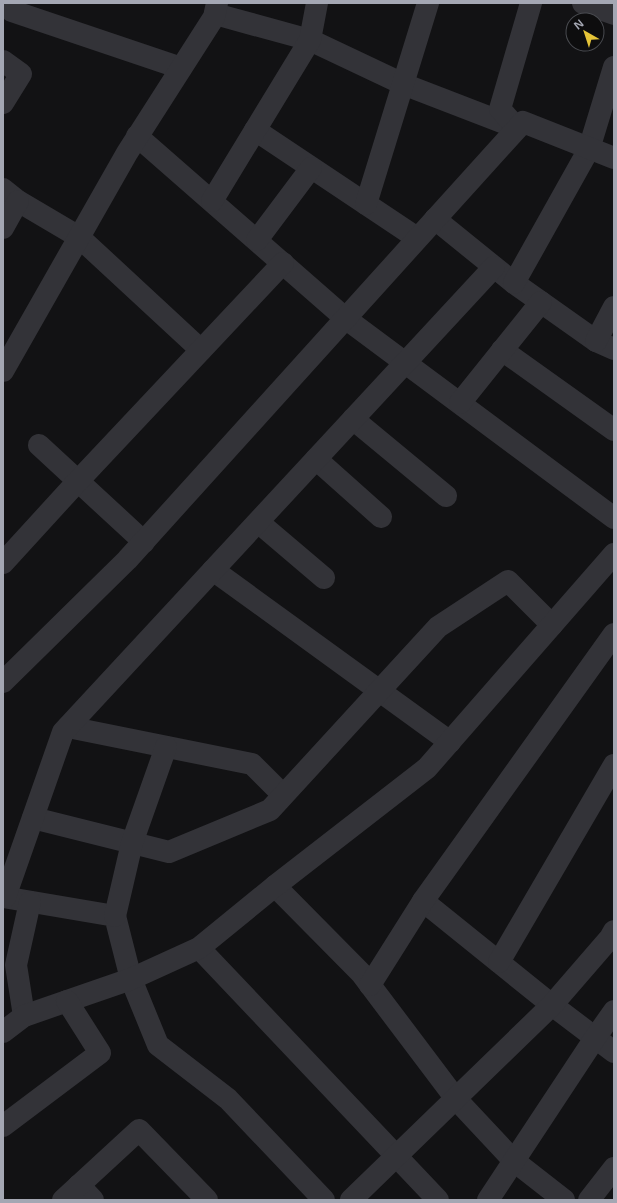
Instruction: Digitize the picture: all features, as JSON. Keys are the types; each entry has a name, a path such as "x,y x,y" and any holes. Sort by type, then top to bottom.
{"street":[{"path":"212,201 310,40 317,3"},
{"path":"366,204 428,3"},
{"path":"517,128 500,109 530,3"},
{"path":"583,3 614,14"},
{"path":"3,371 138,136 216,9 310,40 403,84 517,128"},
{"path":"12,11 181,68"},
{"path":"3,62 21,74 3,103"},
{"path":"514,283 589,149 614,67"},
{"path":"3,682 144,542 523,122 614,158"},
{"path":"255,130 417,238"},
{"path":"138,136 345,318 614,518"},
{"path":"257,240 311,168"},
{"path":"3,228 11,195 80,237 201,350"},
{"path":"435,219 514,283 605,345 614,307"},
{"path":"3,563 283,263"},
{"path":"115,916 4,897 63,732 494,267"},
{"path":"460,403 541,302"},
{"path":"502,350 614,430"},
{"path":"353,419 446,496"},
{"path":"39,445 144,542"},
{"path":"316,459 381,517"},
{"path":"258,522 324,578"},
{"path":"3,1032 24,1016 131,978 199,948 275,886 427,768 614,554"},
{"path":"214,570 450,742"},
{"path":"33,818 169,852 270,810 438,627 508,581 552,625"},
{"path":"370,985 423,901 614,634"},
{"path":"68,727 252,764 283,795"},
{"path":"166,747 132,843 115,916 131,978 158,1045 228,1099 324,1200"},
{"path":"499,962 614,765"},
{"path":"275,886 361,973 456,1099 514,1161 564,1200"},
{"path":"423,901 552,1005 614,1052"},
{"path":"24,1016 16,965 30,902"},
{"path":"351,1200 552,1005 610,938 614,931"},
{"path":"199,948 438,1200"},
{"path":"3,1126 100,1053 67,1001"},
{"path":"488,1200 614,1011"},
{"path":"63,1200 86,1193 138,1130 206,1200"},
{"path":"589,1200 614,1168"}]}
